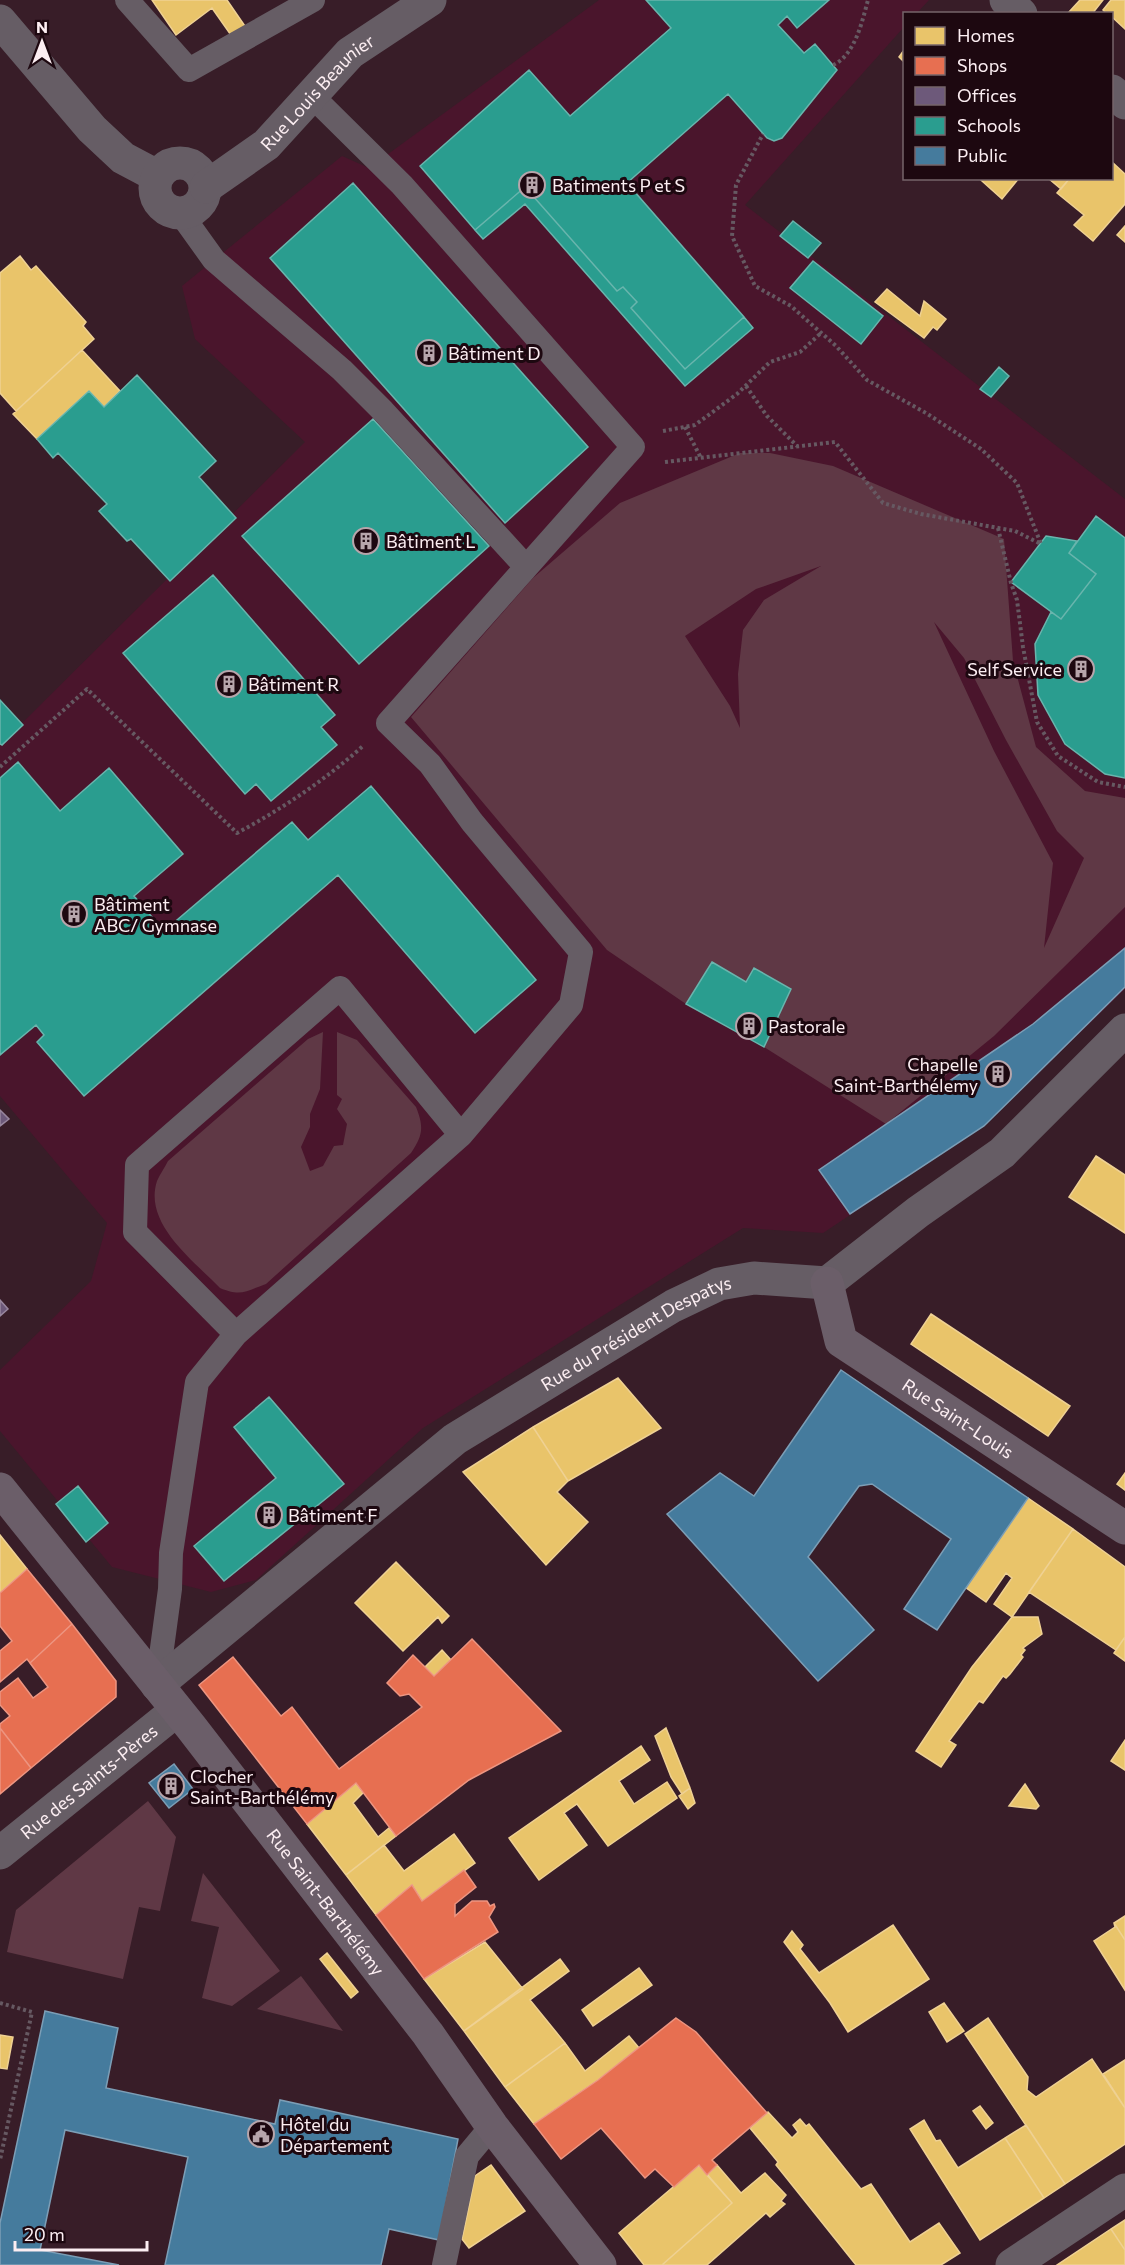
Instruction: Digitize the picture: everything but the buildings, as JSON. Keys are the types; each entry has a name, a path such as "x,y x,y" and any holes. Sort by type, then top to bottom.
{"main road":[{"name":"Rue Saint-Louis","path":"827,1283 842,1341 1125,1528"},
{"name":"Rue Saint-Barthélémy","path":"0,1489 120,1636 428,2034 492,2126 600,2265"}],"street":[{"name":"Rue Louis Beaunier","path":"181,213 194,210 203,200 206,187 266,145 350,53 429,0"},
{"path":"1006,0 1019,12"},
{"path":"0,21 92,129 123,158 157,176"},
{"path":"1113,92 1125,103"},
{"path":"181,213 168,211 158,202 154,189 157,176 166,166 179,162 192,165 202,175 206,187"},
{"path":"827,1283 918,1212 1002,1153 1125,1030"},
{"name":"Rue du Président Despatys","path":"157,1685 455,1439 663,1312 719,1284 754,1278 827,1283"},
{"name":"Rue des Saints-Pères","path":"0,1853 177,1710"},
{"path":"1012,2265 1125,2190"}],"lane":[{"path":"128,0 189,70 313,0"},
{"path":"157,1685 170,1589 171,1553 197,1382 236,1334 461,1135 571,1005 581,952 472,822 430,764 388,723 633,447 402,185 312,96"},
{"path":"181,213 214,260 359,386 526,567"},
{"path":"236,1334 135,1232 137,1165 340,988 461,1135"},
{"path":"444,2265 467,2156 492,2126"}],"path":[{"path":"833,65 843,61 852,48 868,0"},
{"path":"615,468 835,442 883,502 921,514 1015,531 1041,544 1017,483 981,449 926,413 867,380 791,306 755,286 732,236 736,185 763,134"},
{"path":"624,438 695,424 746,386 770,362 800,352 821,333"},
{"path":"746,386 767,416 796,446"},
{"path":"685,427 701,458"},
{"path":"998,528 1017,600 1037,722 1058,756 1098,782 1125,787"},
{"path":"0,767 87,689 237,833 263,819 334,772 388,723"},
{"path":"0,2003 32,2012 0,2160"}],"shaded area":[{"path":"599,0 929,0 918,12 903,12 903,28 745,205 1125,499 1125,989 984,1126 823,1233 743,1228 423,1428 256,1580 211,1592 112,1567 0,1431 0,1370 91,1281 107,1223 0,1096 0,745 305,442 195,339 182,286 342,156 369,168"},
{"path":"740,453 770,453 833,466 1004,539 1013,661 1036,747 1085,791 1125,798 1125,907 994,1036 886,1124 764,1047 791,989 754,968 746,982 712,962 686,1004 607,950 411,717 533,578 620,503","holes":["821,566 764,600 743,630 738,674 740,728 730,706 685,636 756,589","934,622 964,658 1006,740 1057,831 1084,858 1044,948 1053,863 994,751"]},
{"path":"323,1032 320,1089 310,1114 310,1127 301,1147 310,1171 323,1166 334,1146 343,1145 347,1124 337,1109 342,1099 337,1095 337,1032 357,1040 416,1107 421,1126 418,1141 411,1153 266,1284 239,1293 227,1291 220,1288 185,1254 164,1227 157,1212 155,1197 157,1181 168,1161 308,1039"},
{"path":"148,1801 176,1837 160,1911 139,1907 123,1979 7,1952 16,1910"},
{"path":"203,1873 280,1971 232,2006 202,1998 219,1927 191,1921"},
{"path":"301,1976 343,2031 257,2009"}],"place":[{"name":"Batiments P et S","path":"532,185"},
{"name":"Bâtiment D","path":"429,353"},
{"name":"Bâtiment L","path":"366,541"},
{"name":"Self Service","path":"1081,669"},
{"name":"Bâtiment R","path":"229,684"},
{"name":"Bâtiment ABC/ Gymnase","path":"74,914"},
{"name":"Pastorale","path":"749,1026"},
{"name":"Chapelle Saint-Barthélemy","path":"998,1074"},
{"name":"Bâtiment F","path":"269,1515"},
{"name":"Clocher Saint-Barthélémy","path":"171,1786"},
{"name":"Hôtel du Département","path":"261,2134"}]}
